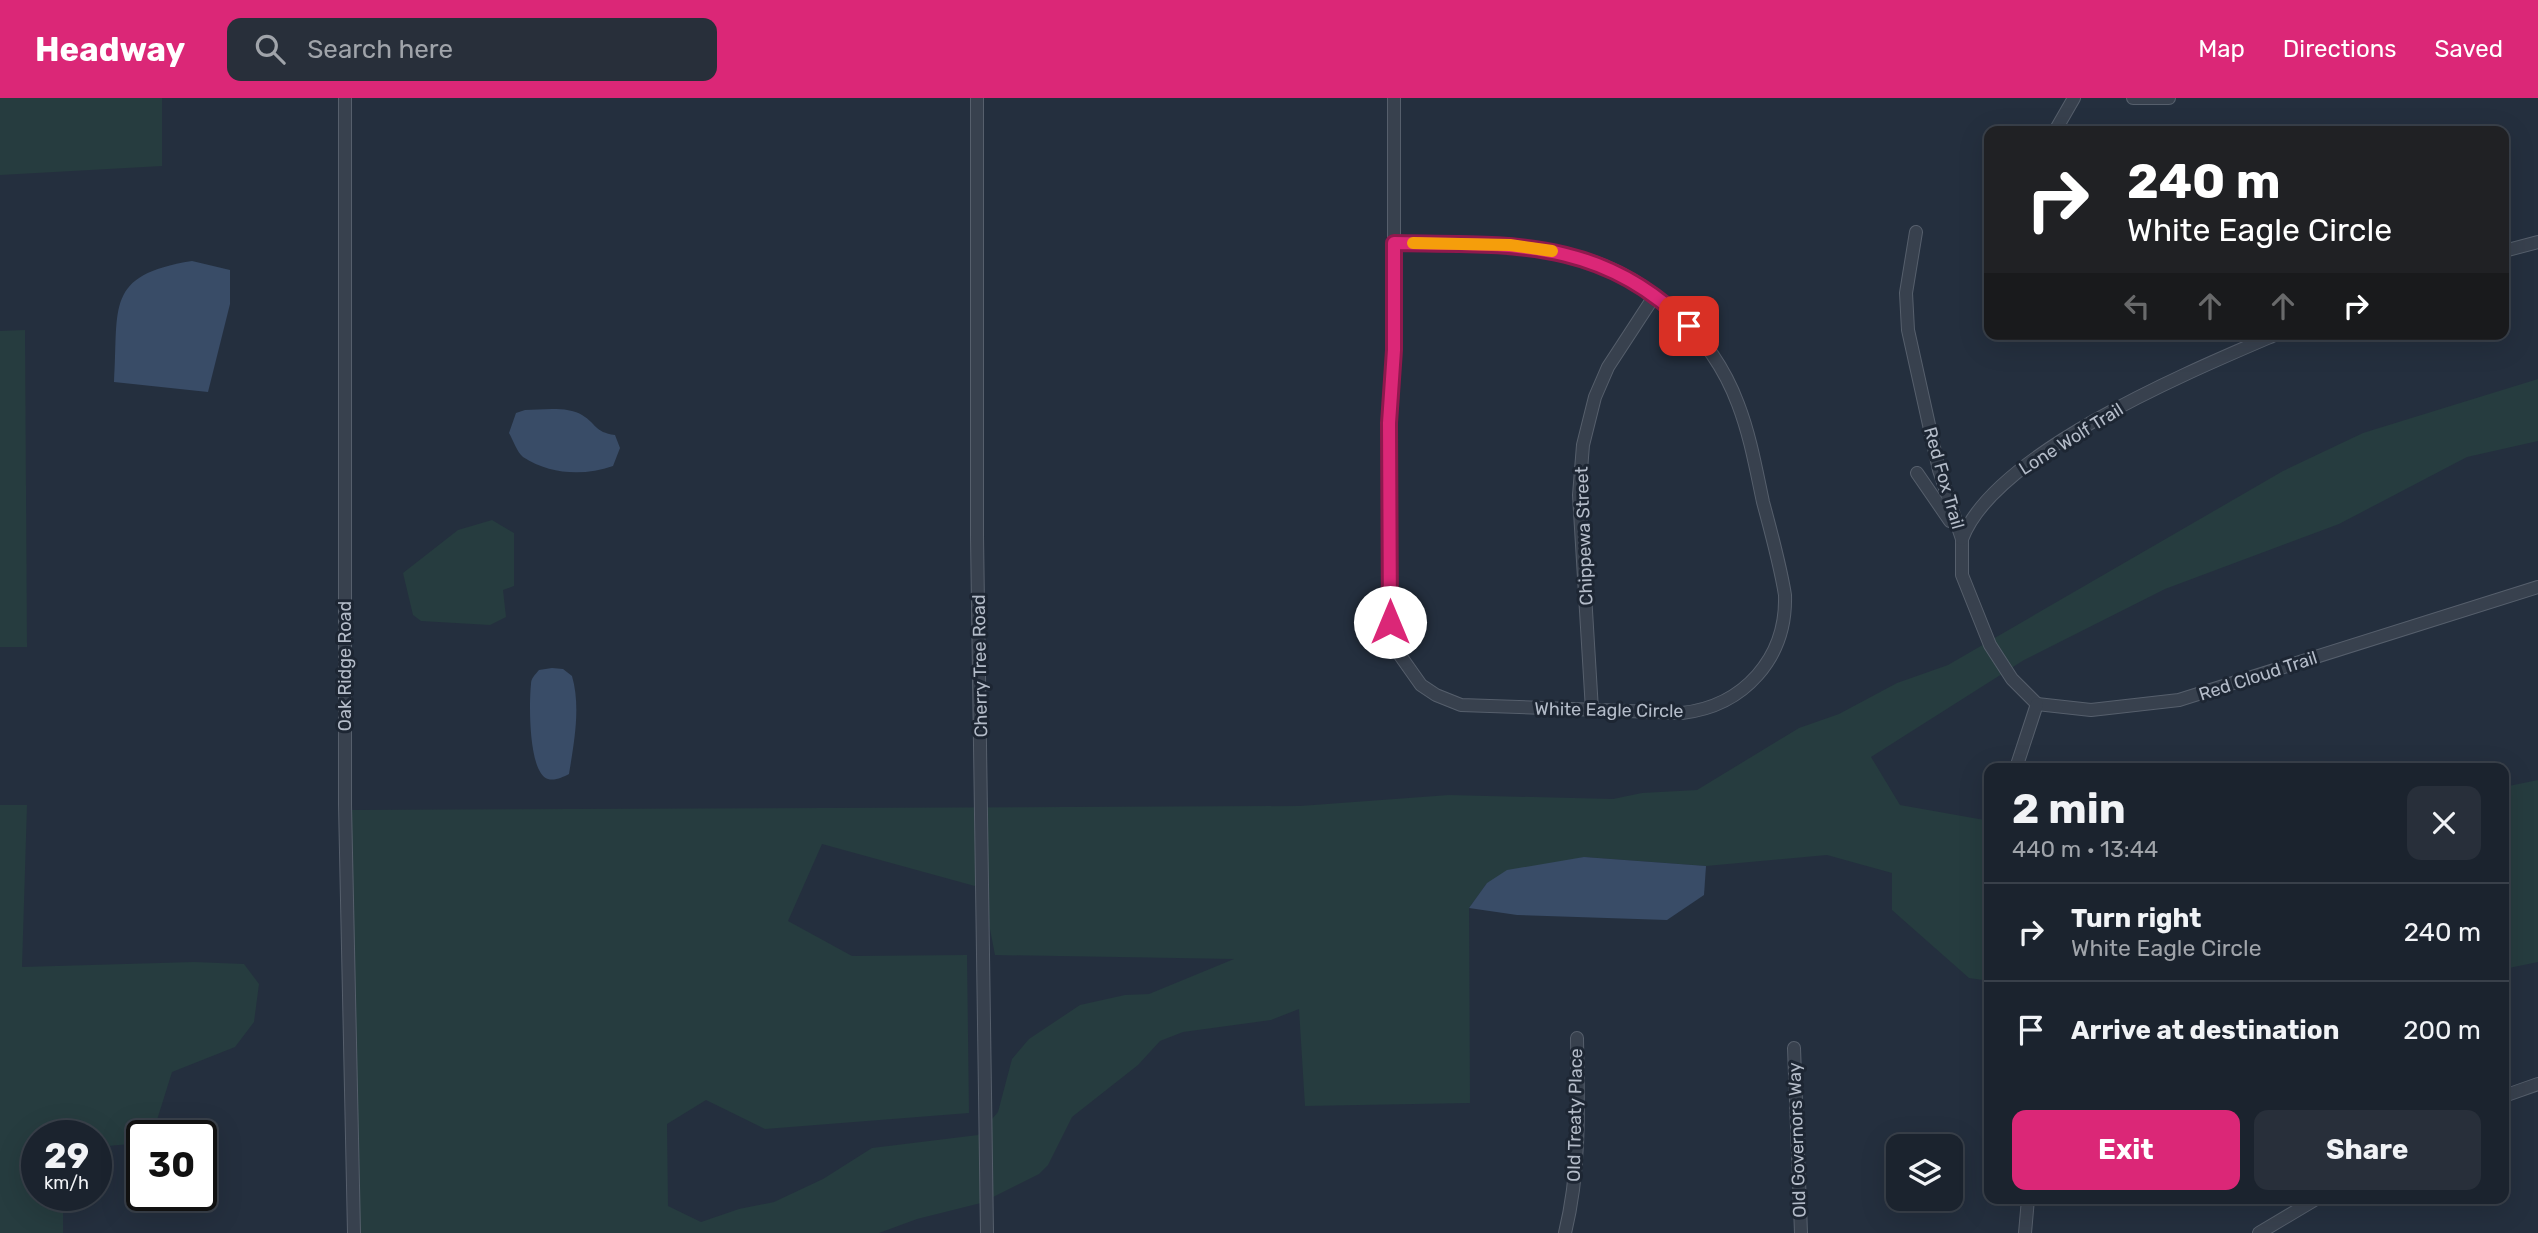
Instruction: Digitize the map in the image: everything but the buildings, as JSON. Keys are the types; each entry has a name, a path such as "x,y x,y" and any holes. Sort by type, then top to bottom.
{"street":[{"name":"Oak Ridge Road","path":"345,98 345,805 354,1233"},
{"name":"Cherry Tree Road","path":"977,98 977,524 987,1233"},
{"name":"White Eagle Circle","path":"1394,98 1394,243 1394,350 1389,423 1390,622 1397,651 1421,685 1452,702 1470,706 1682,713 1699,711 1730,699 1744,690 1766,665 1778,643 1784,620 1783,583 1737,402 1718,365 1699,338 1655,295 1595,262 1542,249 1394,243"},
{"path":"2058,126 2074,98"},
{"path":"2133,98 2169,98"},
{"name":"Red Fox Trail","path":"1916,232 1906,293 1908,330 1939,470 1962,539 1962,575 1990,645 2012,679 2037,704"},
{"path":"2509,250 2538,242"},
{"name":"Chippewa Street","path":"1592,710 1579,495 1583,444 1595,397 1608,367 1629,330 1655,295"},
{"name":"Lone Wolf Trail","path":"1962,539 1972,516 1995,490 2104,414 2264,340"},
{"path":"1917,472 1962,539"},
{"name":"Red Cloud Trail","path":"2037,704 2068,709 2114,710 2179,700 2538,587"},
{"path":"2018,763 2037,704"},
{"name":"Old Treaty Place","path":"1565,1233 1576,1180 1579,1138 1577,1038"},
{"name":"Old Governors Way","path":"1794,1048 1801,1233"},
{"path":"2509,1094 2538,1084"},
{"path":"2025,1233 2028,1204"},
{"path":"2259,1233 2308,1204"}],"green space":[{"path":"0,98 162,98 162,166 0,175"},
{"path":"25,330 27,647 0,647 0,331"},
{"path":"2538,379 2538,441 2467,457 2339,524 2165,589 2024,660 1871,757 1900,805 1984,820 1984,980 1969,978 1892,910 1892,873 1827,855 1706,866 1584,857 1487,883 1469,908 1470,1103 1305,1106 1299,1009 1271,1020 1183,1032 1160,1041 1138,1065 1072,1117 1048,1165 1039,1174 981,1203 917,1219 879,1233 353,1233 350,810 1300,806 1449,795 1613,799 1642,793 1697,790 1799,728 1839,714 1897,683 1948,665 2283,471 2363,433","holes":["822,844 982,888 995,955 1234,959 1149,994 1125,995 1080,1005 1029,1039 1012,1059 998,1112 978,1135 872,1148 823,1179 774,1202 739,1209 701,1222 668,1206 667,1124 706,1100 765,1129 969,1113 967,955 852,956 788,921"]},
{"path":"492,520 514,533 514,586 503,590 506,617 490,625 421,621 413,615 403,573 458,530"},
{"path":"2538,780 2538,962 2509,968 2509,786"},
{"path":"0,805 27,805 22,967 194,962 244,964 259,984 254,1022 235,1047 172,1072 157,1120 126,1120 126,1144 112,1146 112,1120 21,1120 21,1211 63,1211 63,1233 0,1233"}],"water":[{"path":"192,261 230,270 230,304 208,392 114,382 118,314 122,299 130,286 143,275"},
{"path":"525,410 569,410 587,418 599,430 615,435 620,448 613,466 568,472 545,467 523,457 509,433 516,413"},
{"path":"563,669 572,676 576,712 569,774 548,779 541,774 533,751 530,706 532,678 539,670"},
{"path":"1584,857 1706,866 1704,895 1667,920 1517,915 1469,908 1487,883 1507,870"}],"slow traffic":[{"path":"1413,243 1510,245 1552,251"}],"route":[{"path":"1390,622 1389,423 1394,350 1394,243 1510,245 1574,256 1610,268 1639,284 1665,303 1689,326"}]}
